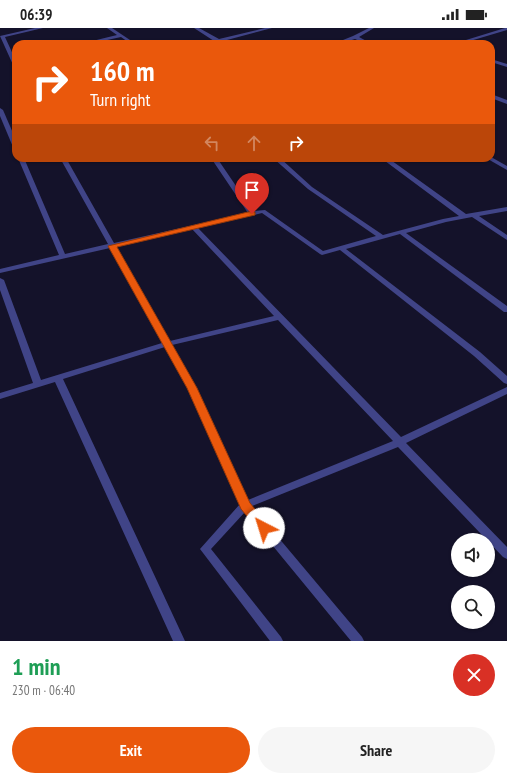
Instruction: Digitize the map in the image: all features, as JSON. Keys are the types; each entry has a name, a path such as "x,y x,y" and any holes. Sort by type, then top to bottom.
{"street":[{"path":"12,55 1,36 41,28"},
{"path":"109,28 128,40"},
{"path":"196,28 216,40"},
{"path":"222,40 270,28"},
{"path":"346,40 372,28"},
{"path":"503,28 507,29"},
{"path":"469,40 507,29"},
{"path":"102,40 121,36"},
{"path":"355,37 361,40"},
{"path":"495,62 507,66"},
{"path":"495,98 507,102"},
{"path":"0,110 12,138"},
{"path":"495,161 507,168"},
{"path":"23,162 63,257"},
{"path":"65,162 192,388 246,506 358,641"},
{"path":"217,162 252,214"},
{"path":"281,162 310,188 382,237"},
{"path":"390,162 464,216"},
{"path":"0,271 263,211 322,254 464,216 507,209"},
{"path":"472,215 507,238"},
{"path":"194,227 507,554"},
{"path":"401,232 507,310"},
{"path":"341,248 477,354 507,381"},
{"path":"0,280 38,384"},
{"path":"0,396 167,344 280,317"},
{"path":"58,378 180,641"},
{"path":"277,641 204,550 246,506 400,442 507,390"}],"route":[{"path":"252,214 112,246 192,388 246,506 264,528"}]}
